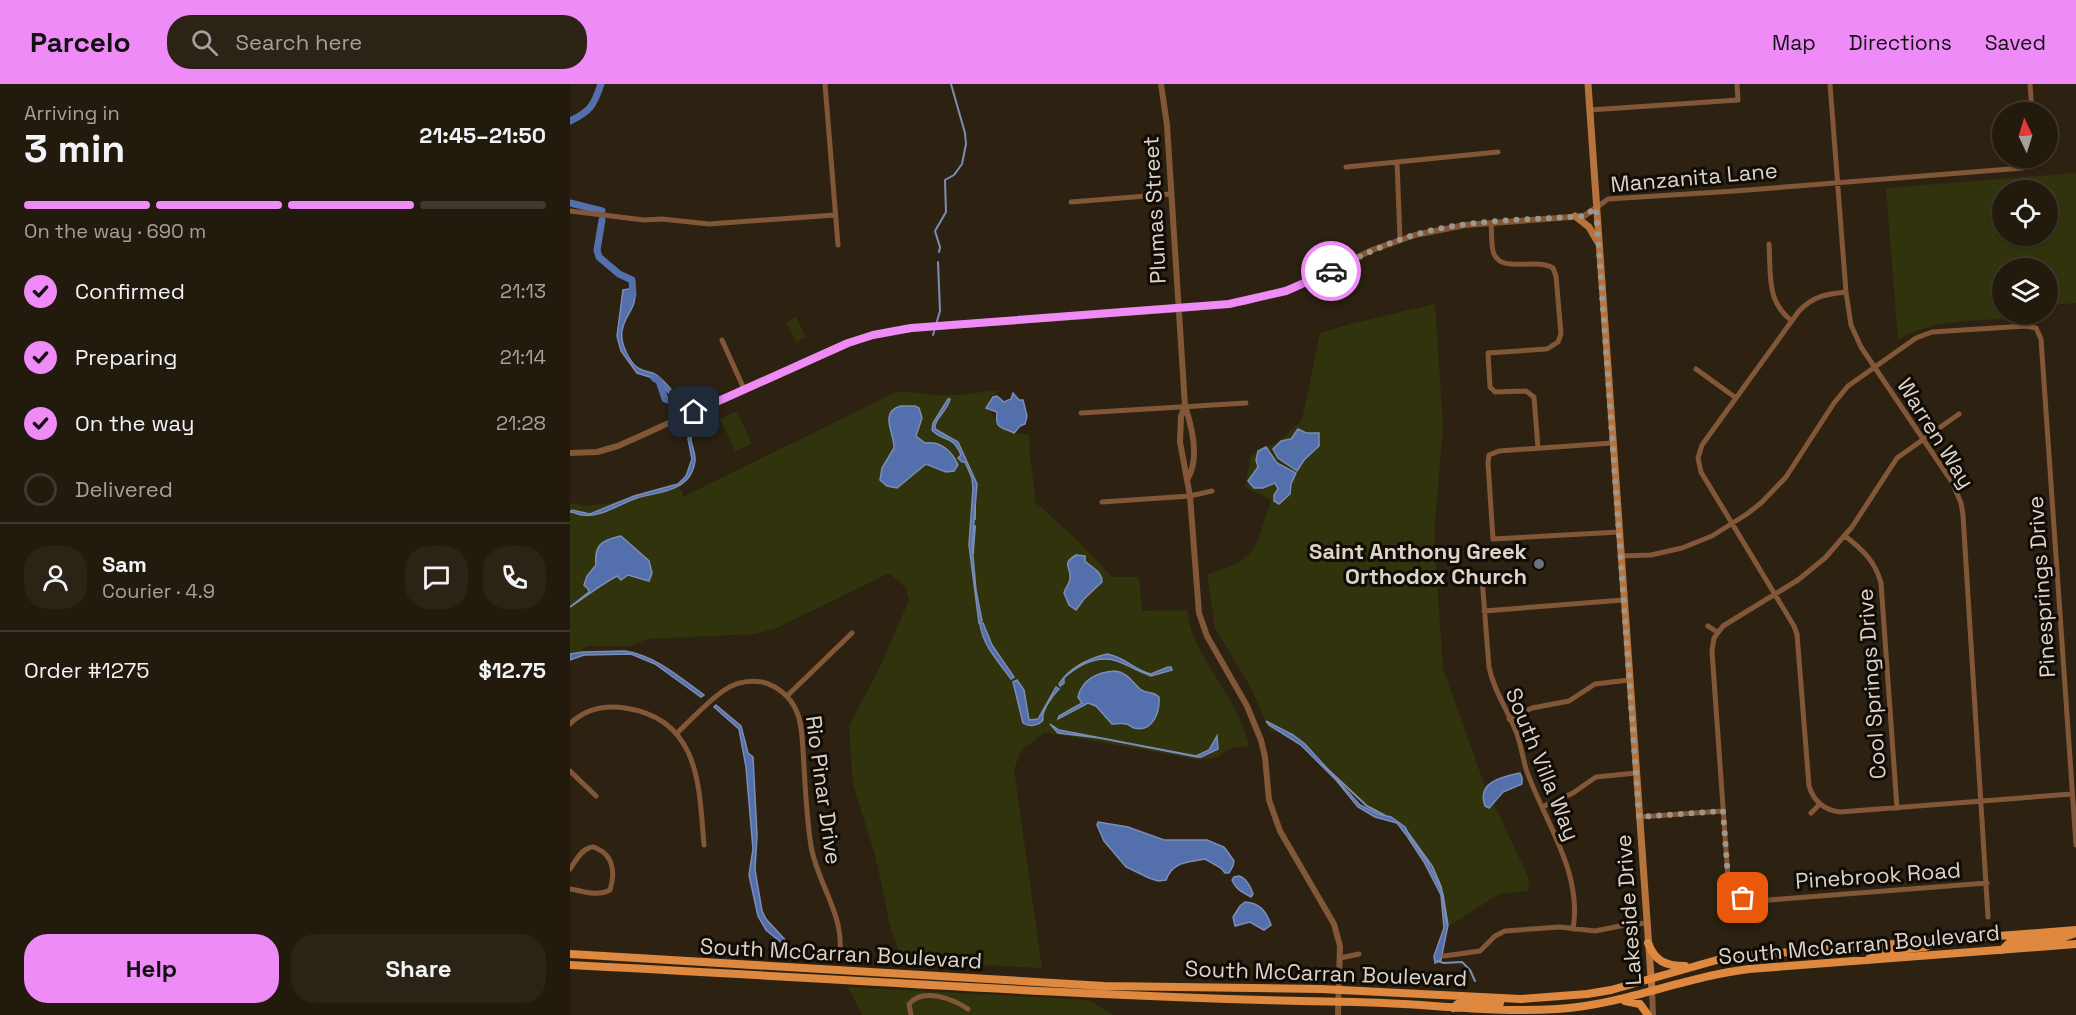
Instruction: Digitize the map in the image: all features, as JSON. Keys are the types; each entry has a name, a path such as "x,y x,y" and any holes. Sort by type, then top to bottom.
{"main road":[{"name":"Lakeside Drive","path":"1588,84 1652,991"},
{"path":"1575,216 1589,227 1598,243"},
{"path":"2002,950 2010,942 2064,937 2076,931"},
{"name":"South McCarran Boulevard","path":"570,954 1104,986 1340,990 1521,999 1587,994 1740,956 1943,939 2076,931"},
{"path":"1868,960 1875,952 1925,947 1943,939"},
{"path":"1648,943 1655,957 1664,963 1697,966"},
{"name":"South McCarran Boulevard","path":"570,965 1104,994 1339,1002 1511,1011 1560,1009 1618,1000 1730,972 2076,945"},
{"path":"1453,1008 1460,1002 1503,1002 1521,999"},
{"path":"1618,1000 1638,1003 1644,1007 1648,1015"}],"street":[{"path":"825,84 838,244"},
{"name":"Plumas Street","path":"1161,84 1166,116 1185,406 1194,444 1192,470 1188,478"},
{"path":"1590,110 1738,100 1737,84"},
{"name":"Warren Way","path":"1830,84 1846,292 1851,326 1861,347 1952,482 1961,503 1988,917"},
{"path":"2030,84 2031,102"},
{"path":"1346,167 1498,152"},
{"path":"1396,162 1400,239"},
{"name":"Manzanita Lane","path":"570,453 589,453 611,448 860,339 898,330 1229,304 1273,295 1298,286 1400,239 1450,227 1587,215 1608,200 2023,168"},
{"path":"1071,202 1171,194"},
{"path":"570,211 644,220 662,219 709,224 835,215"},
{"path":"1491,223 1494,252 1500,262 1510,265 1541,263 1553,268 1556,276 1561,334 1558,342 1547,349 1488,353 1491,387 1495,392 1526,391 1534,397 1538,448"},
{"path":"1769,244 1773,298 1780,311 1792,321"},
{"path":"1846,292 1828,294 1811,300 1792,321 1702,446 1698,459 1701,472 1797,634 1809,786 1820,804 1840,812 2072,794"},
{"path":"1620,556 1651,555 1682,548 1712,536 1761,503 1797,463 1840,395 1857,378 1916,338 1932,332 2026,326 2036,328 2039,324"},
{"name":"Pinesprings Drive","path":"2036,328 2041,339 2076,845"},
{"path":"722,340 744,389"},
{"path":"1696,369 1736,398"},
{"path":"1082,413 1246,403"},
{"name":"Plumas Street","path":"1185,406 1181,416 1180,442 1184,469 1188,478 1196,591 1202,625 1216,654 1247,706 1261,740 1269,800 1276,821 1338,935 1340,958 1338,1015"},
{"path":"1728,904 1737,894 1728,878 1712,651 1714,638 1723,626 1813,569 1845,536 1890,466 1905,450 1959,414"},
{"path":"1612,443 1499,451 1489,455 1493,539 1618,532"},
{"path":"1102,502 1190,496 1212,491"},
{"name":"Cool Springs Drive","path":"1845,536 1869,556 1881,583 1897,808"},
{"name":"South Villa Way","path":"1482,578 1490,674 1496,693 1516,733 1527,770 1573,885 1575,917 1573,929"},
{"path":"1484,611 1623,600"},
{"path":"1708,626 1717,632"},
{"path":"787,696 852,633"},
{"path":"1509,719 1532,708 1569,701 1595,684 1629,680"},
{"name":"Rio Pinar Drive","path":"676,734 723,690 738,683 747,681 764,683 781,691 793,703 800,718 810,843 817,871 837,919 840,930 840,950"},
{"path":"570,724 587,712 604,707 615,707 648,714 676,734 690,754 697,776 704,845"},
{"path":"570,771 596,796"},
{"path":"1542,807 1573,793 1596,777 1636,773"},
{"path":"1811,813 1820,804"},
{"path":"1639,817 1723,811"},
{"path":"570,869 587,848 592,847 600,849 609,857 613,872 610,890 603,893 594,894 570,889"},
{"name":"Pinebrook Road","path":"1737,894 1756,901 1987,884"},
{"path":"1444,956 1474,953 1505,931 1560,927 1595,931 1647,923"},
{"path":"1340,958 1359,954"},
{"name":"Lakeside Drive","path":"1652,991 1653,1015"},
{"path":"911,1015 909,1004 913,999 925,996 946,998 968,1009"}],"green space":[{"path":"2076,173 2076,303 2058,304 2058,258 1992,258 1992,319 1927,327 1898,340 1886,188"},
{"path":"1435,304 1443,426 1434,535 1443,669 1484,783 1529,879 1528,891 1499,894 1449,926 1444,897 1431,864 1411,838 1391,817 1378,813 1353,793 1300,741 1285,732 1270,731 1250,686 1215,628 1207,574 1237,563 1246,557 1258,541 1271,500 1245,487 1251,456 1263,447 1276,444 1302,420 1320,333"},
{"path":"796,317 806,337 796,342 786,322"},
{"path":"1000,390 990,398 992,414 1000,426 1013,432 1029,435 1035,502 1076,539 1112,577 1139,577 1142,611 1187,610 1194,637 1239,717 1249,746 1230,748 1218,757 1200,760 1044,732 1021,750 1014,770 1042,968 902,961 890,925 875,854 853,785 849,726 881,665 909,600 906,588 889,573 775,629 754,634 647,639 630,646 587,646 570,659 570,504 575,503 581,506 607,504 675,483 682,491 683,497 896,392 950,395"},
{"path":"737,411 752,444 735,451 720,419"},
{"path":"848,987 1088,1000 1113,1015 862,1015"}],"water":[{"path":"635,288 633,307 622,331 624,348 638,368 657,375 688,406 695,461 687,479 673,488 637,498 603,512 590,515 581,515 570,512 572,510 590,514 634,496 678,484 686,476 692,459 688,439 690,422 685,408 677,403 653,378 637,373 621,351 617,336 623,290"},
{"path":"1013,393 1019,400 1023,400 1027,416 1025,424 1014,433 998,424 997,412 986,408 993,397 997,396 1004,402 1011,399"},
{"path":"950,399 949,403 937,421 935,429 958,442 977,484 972,545 976,590 982,621 979,623 969,545 972,478 965,462 958,458 961,455 958,448 932,430 933,423"},
{"path":"901,406 919,408 922,418 916,436 925,443 941,445 949,451 958,465 954,471 946,472 926,464 897,488 887,486 880,480 882,468 894,448 889,424 890,413"},
{"path":"1298,429 1306,433 1319,433 1319,446 1304,460 1297,471 1278,458 1273,449 1281,441 1291,439"},
{"path":"1266,447 1277,463 1296,473 1290,494 1279,504 1274,501 1274,495 1278,489 1275,483 1263,488 1254,488 1248,481 1258,467 1256,460 1258,451"},
{"path":"621,536 649,561 652,573 649,581 628,575 621,580 617,576 570,607 589,592 584,585 587,576 596,565 596,553 600,545"},
{"path":"1076,555 1085,556 1085,561 1098,572 1102,582 1076,610 1069,605 1064,593 1070,580 1068,563"},
{"path":"983,623 992,645 1014,677 1011,679 988,646 980,624"},
{"path":"625,651 657,662 704,695 701,697 655,664 631,654 584,655 570,660 570,654"},
{"path":"1107,654 1151,674 1168,667 1172,670 1151,676 1111,659 1094,660 1064,678 1064,683 1060,686 1063,678 1074,668"},
{"path":"1115,671 1126,675 1142,691 1159,697 1157,714 1151,724 1141,729 1127,724 1112,724 1096,706 1088,703 1058,719 1059,716 1082,703 1078,697 1087,681 1097,675"},
{"path":"1017,680 1024,690 1029,720 1038,719 1056,687 1059,689 1048,704 1043,720 1039,724 1023,723 1013,682"},
{"path":"716,705 741,726 748,753 753,757 757,835 755,870 762,911 766,919 788,943 790,946 788,948 766,930 758,916 749,875 753,849 746,767 739,729 714,707"},
{"path":"1266,721 1305,744 1360,805 1378,814 1391,817 1405,827 1428,863 1443,894 1448,925 1441,960 1435,963 1434,956 1444,928 1441,895 1407,836 1397,823 1375,817 1358,807 1336,780 1301,745"},
{"path":"1050,724 1059,730 1196,756 1209,750 1217,736 1218,749 1197,757 1099,738 1058,733"},
{"path":"1520,773 1522,784 1503,792 1489,808 1485,806 1483,798 1487,786 1506,776"},
{"path":"1098,822 1128,827 1164,840 1207,840 1224,847 1234,861 1233,866 1229,873 1225,873 1221,868 1205,859 1187,862 1173,869 1166,880 1158,881 1126,867 1104,841 1097,825"},
{"path":"1239,876 1250,886 1253,894 1251,897 1240,890 1232,880"},
{"path":"1245,902 1255,904 1262,909 1271,925 1264,930 1250,922 1235,926 1233,917"}],"waterway":[{"path":"570,121 591,107 601,84"},
{"path":"939,252 940,247 935,231 946,212 945,180 954,175 962,164 966,144 951,84"},
{"path":"570,203 602,211"},
{"path":"602,220 597,250 599,257 619,274 632,280 633,295"},
{"path":"933,335 940,311 938,262"},
{"path":"654,378 659,381 665,399 689,407 691,418"},
{"path":"975,506 975,519"},
{"path":"973,553 975,526"},
{"path":"1322,764 1367,806 1384,815"},
{"path":"1406,830 1432,866 1441,887 1447,924"},
{"path":"1437,961 1462,962 1470,970 1475,981"}],"way so far":[{"path":"1331,271 1384,245 1434,230 1465,225 1584,216 1596,208 1639,817 1723,811 1728,878 1737,894 1743,898"}],"place":[{"name":"Saint Anthony Greek Orthodox Church","path":"1539,564"}],"route":[{"path":"694,412 835,348 873,335 911,328 1229,304 1286,291 1331,271"}]}
